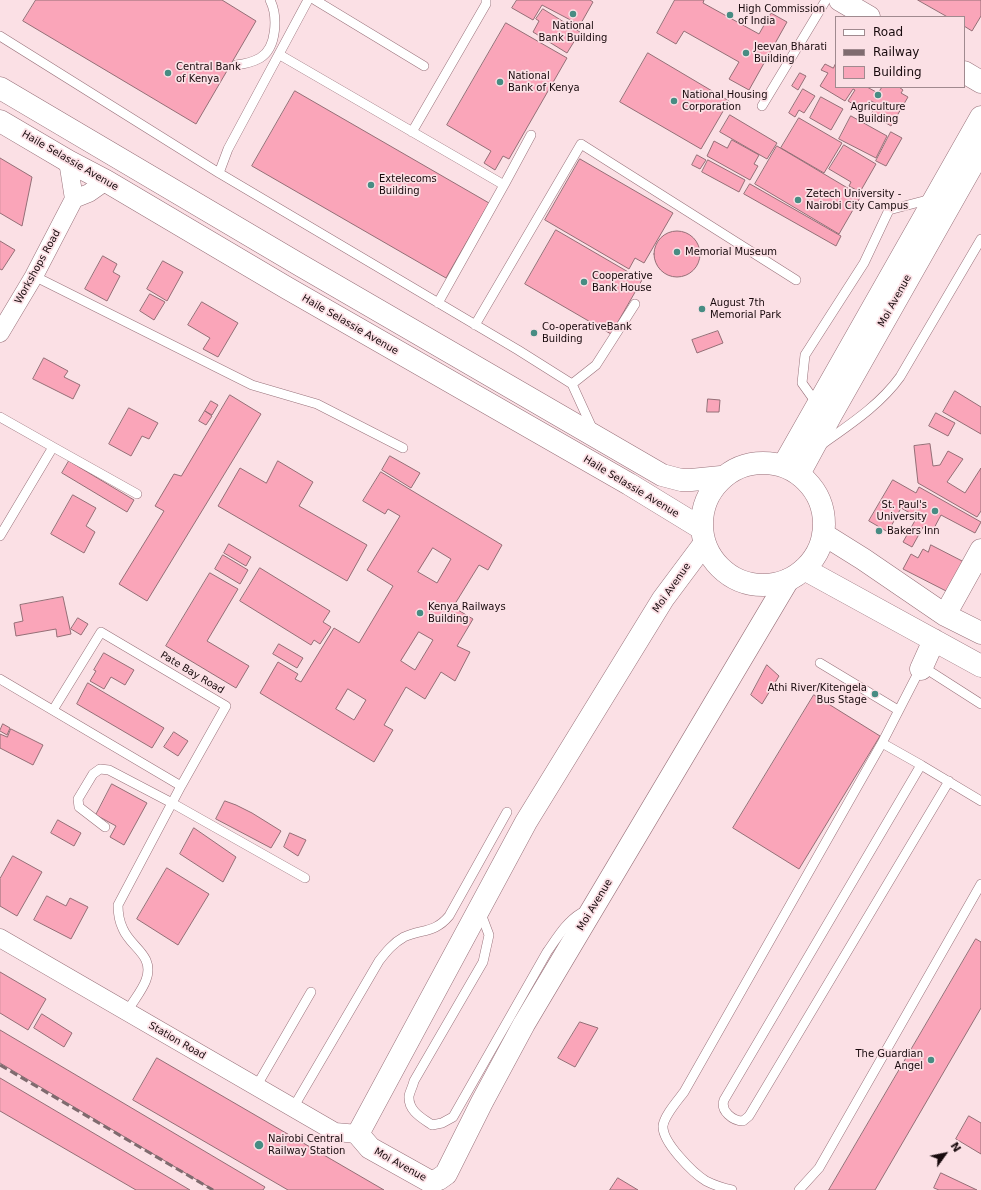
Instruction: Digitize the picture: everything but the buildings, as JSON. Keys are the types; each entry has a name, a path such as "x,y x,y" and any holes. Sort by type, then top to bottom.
{"main road":[{"path":"840,0 867,16"},
{"path":"965,73 981,82"},
{"path":"0,88 307,269 662,475 681,480 721,477"},
{"name":"Moi Avenue","path":"791,470 817,405 981,117"},
{"name":"Haile Selassie Avenue","path":"0,121 634,488 702,536 712,559 724,571 738,580 755,585 772,584 796,574"},
{"name":"Moi Avenue","path":"791,470 811,452 981,150"},
{"path":"702,536 703,513 710,494 721,477 735,468 755,462 776,463 791,470 809,483 818,498 824,516 823,534 819,547 813,559 796,574 934,640 981,666"},
{"path":"823,534 863,559 945,615 981,633"},
{"name":"Moi Avenue","path":"702,536 526,822 358,1134 370,1148 431,1182 446,1174 482,1102 524,1024 796,574"},
{"path":"945,615 981,550"},
{"path":"921,669 934,640"}],"street":[{"path":"68,161 74,199 89,193 106,181"},
{"name":"Workshops Road","path":"1,331 34,276 74,199"},
{"name":"Station Road","path":"0,938 335,1132 358,1134"}],"lane":[{"path":"236,65 260,58 268,50 273,39 275,26 273,8 270,0"},
{"path":"218,173 228,149 280,55 308,0"},
{"path":"315,0 424,66"},
{"path":"412,132 486,4 486,0"},
{"path":"762,106 826,0"},
{"path":"0,36 218,173 475,324 572,384 595,437"},
{"path":"280,55 504,185"},
{"path":"438,302 531,135"},
{"path":"475,324 581,144 796,280"},
{"path":"817,405 802,383 805,355 864,263 889,210 935,198"},
{"name":"Moi Avenue","path":"811,452 847,427 890,390 900,377 981,239"},
{"path":"34,276 252,385 316,404 403,448"},
{"path":"572,384 596,365 635,304"},
{"path":"0,417 137,494"},
{"path":"0,536 53,447"},
{"name":"Pate Bay Road","path":"53,710 100,632 226,706 181,786"},
{"path":"820,663 898,710"},
{"path":"732,1190 705,1180 676,1153 664,1134 663,1126 667,1116 688,1085 882,743 898,710 921,669 931,672 981,704"},
{"path":"0,679 181,786 118,906 118,918 123,931 146,958 149,969 146,980 127,1012"},
{"path":"882,743 921,764 981,801"},
{"path":"921,764 724,1100 722,1104 726,1112 738,1121 744,1121 749,1116 949,781"},
{"path":"105,827 79,808 78,799 93,774 100,769 108,770 172,803 305,878"},
{"path":"293,1108 379,961 388,949 396,942 405,937 438,927 443,923 449,916 507,812"},
{"path":"799,1190 819,1168 981,884"},
{"path":"479,909 489,935 483,962 414,1081 409,1095 410,1104 415,1113 432,1125 442,1123 453,1117 547,952 561,931 578,916 595,905"},
{"path":"256,1087 311,992"}],"railway":[{"path":"0,1065 213,1190"}],"place":[{"name":"National Bank Building","path":"573,14"},
{"name":"High Commission of India","path":"730,15"},
{"name":"Jeevan Bharati Building","path":"746,53"},
{"name":"Central Bank of Kenya","path":"168,73"},
{"name":"National Bank of Kenya","path":"500,82"},
{"name":"Agriculture Building","path":"878,95"},
{"name":"National Housing Corporation","path":"674,101"},
{"name":"Extelecoms Building","path":"371,185"},
{"name":"Zetech University - Nairobi City Campus","path":"798,200"},
{"name":"Memorial Museum","path":"677,252"},
{"name":"Cooperative Bank House","path":"584,282"},
{"name":"August 7th Memorial Park","path":"702,309"},
{"name":"Co-operativeBank Building","path":"534,333"},
{"name":"St. Paul's University","path":"935,511"},
{"name":"Bakers Inn","path":"879,531"},
{"name":"Kenya Railways Building","path":"420,613"},
{"name":"Athi River/Kitengela Bus Stage","path":"875,694"},
{"name":"The Guardian Angel","path":"931,1060"},
{"name":"Nairobi Central Railway Station","path":"259,1145"}]}
